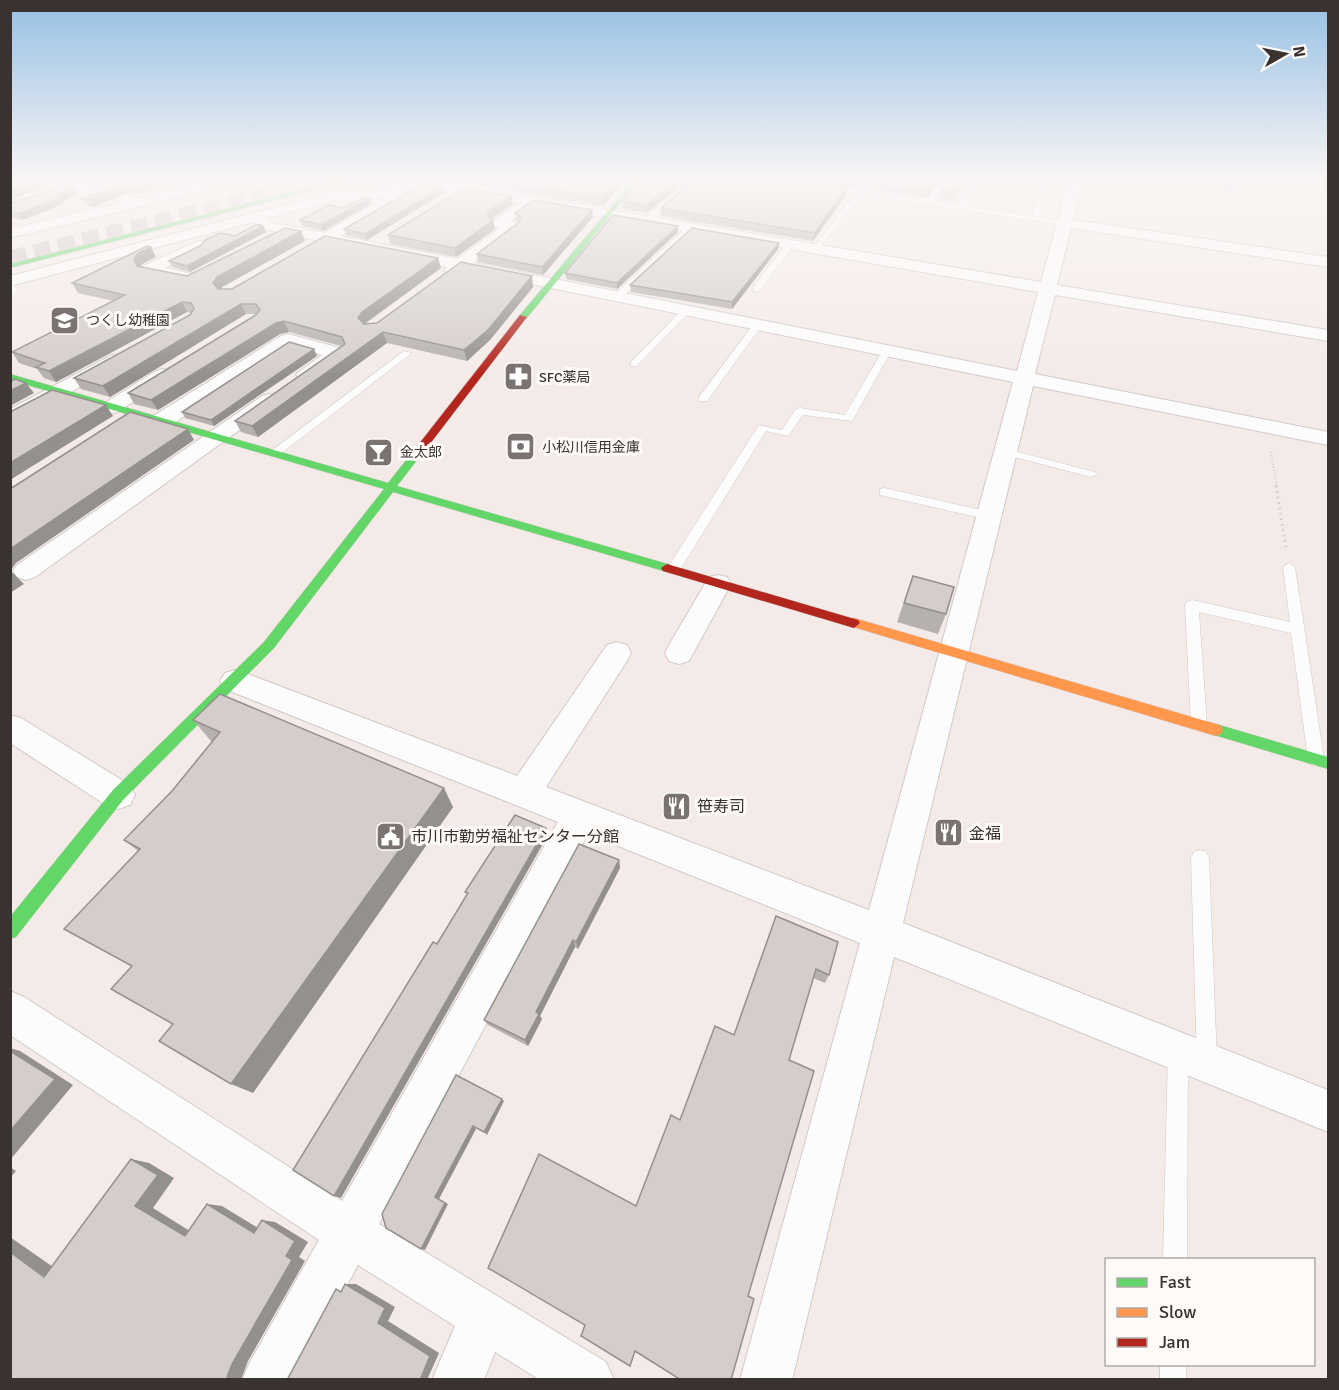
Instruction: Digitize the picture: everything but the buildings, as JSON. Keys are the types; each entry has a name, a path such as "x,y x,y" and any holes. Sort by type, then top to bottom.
{"main road":[{"path":"10,266 85,247"},
{"path":"10,931 118,795 269,645 550,282 580,247"},
{"path":"10,377 1322,761"}],"street":[{"path":"10,282 144,247"},
{"path":"196,247 149,270 192,279 202,274"},
{"path":"308,249 312,247"},
{"path":"336,254 357,247"},
{"path":"373,247 1329,439"},
{"path":"435,283 485,247"},
{"path":"803,247 1329,336"},
{"path":"766,1380 1025,378 1046,288 1048,247"},
{"path":"1226,247 1329,262"},
{"path":"26,571 337,352 288,339 163,420"},
{"path":"10,418 128,352"},
{"path":"110,408 182,364"},
{"path":"107,432 136,413"},
{"path":"679,653 718,584"},
{"path":"524,794 617,653"},
{"path":"235,681 1329,1111"},
{"path":"10,727 118,795"},
{"path":"268,1380 580,816"},
{"path":"10,1011 350,1233 588,1380"},
{"path":"458,1380 485,1316"}],"lane":[{"path":"619,295 671,247"},
{"path":"756,289 789,247"},
{"path":"10,282 15,291 10,294"},
{"path":"634,364 687,310"},
{"path":"703,399 758,324"},
{"path":"673,570 763,428 784,434 800,411 849,419 887,350"},
{"path":"275,453 407,353"},
{"path":"1006,452 1091,474"},
{"path":"884,492 990,516"},
{"path":"1288,567 1297,629 1322,761"},
{"path":"1199,725 1192,605 1297,629"},
{"path":"1175,1258 1192,1058 1200,858"}],"path":[{"path":"1267,426 1288,567"}],"tunnel":[{"path":"10,259 59,247"}],"traffic: fast":[{"path":"10,266 85,247"},
{"path":"523,317 581,247"},
{"path":"10,377 667,568"},
{"path":"10,931 118,795 269,645 419,451"},
{"path":"1216,730 1328,763"}],"traffic: slow":[{"path":"854,623 1216,730"}],"traffic: jam":[{"path":"419,451 523,317"},
{"path":"667,568 854,623"}],"place":[{"name":"つくし幼稚園","path":"65,320"},
{"name":"SFC薬局","path":"518,377"},
{"name":"小松川信用金庫","path":"521,447"},
{"name":"金太郎","path":"379,452"},
{"name":"笹寿司","path":"676,806"},
{"name":"金福","path":"948,833"},
{"name":"市川市勤労福祉センター分館","path":"390,836"}]}
